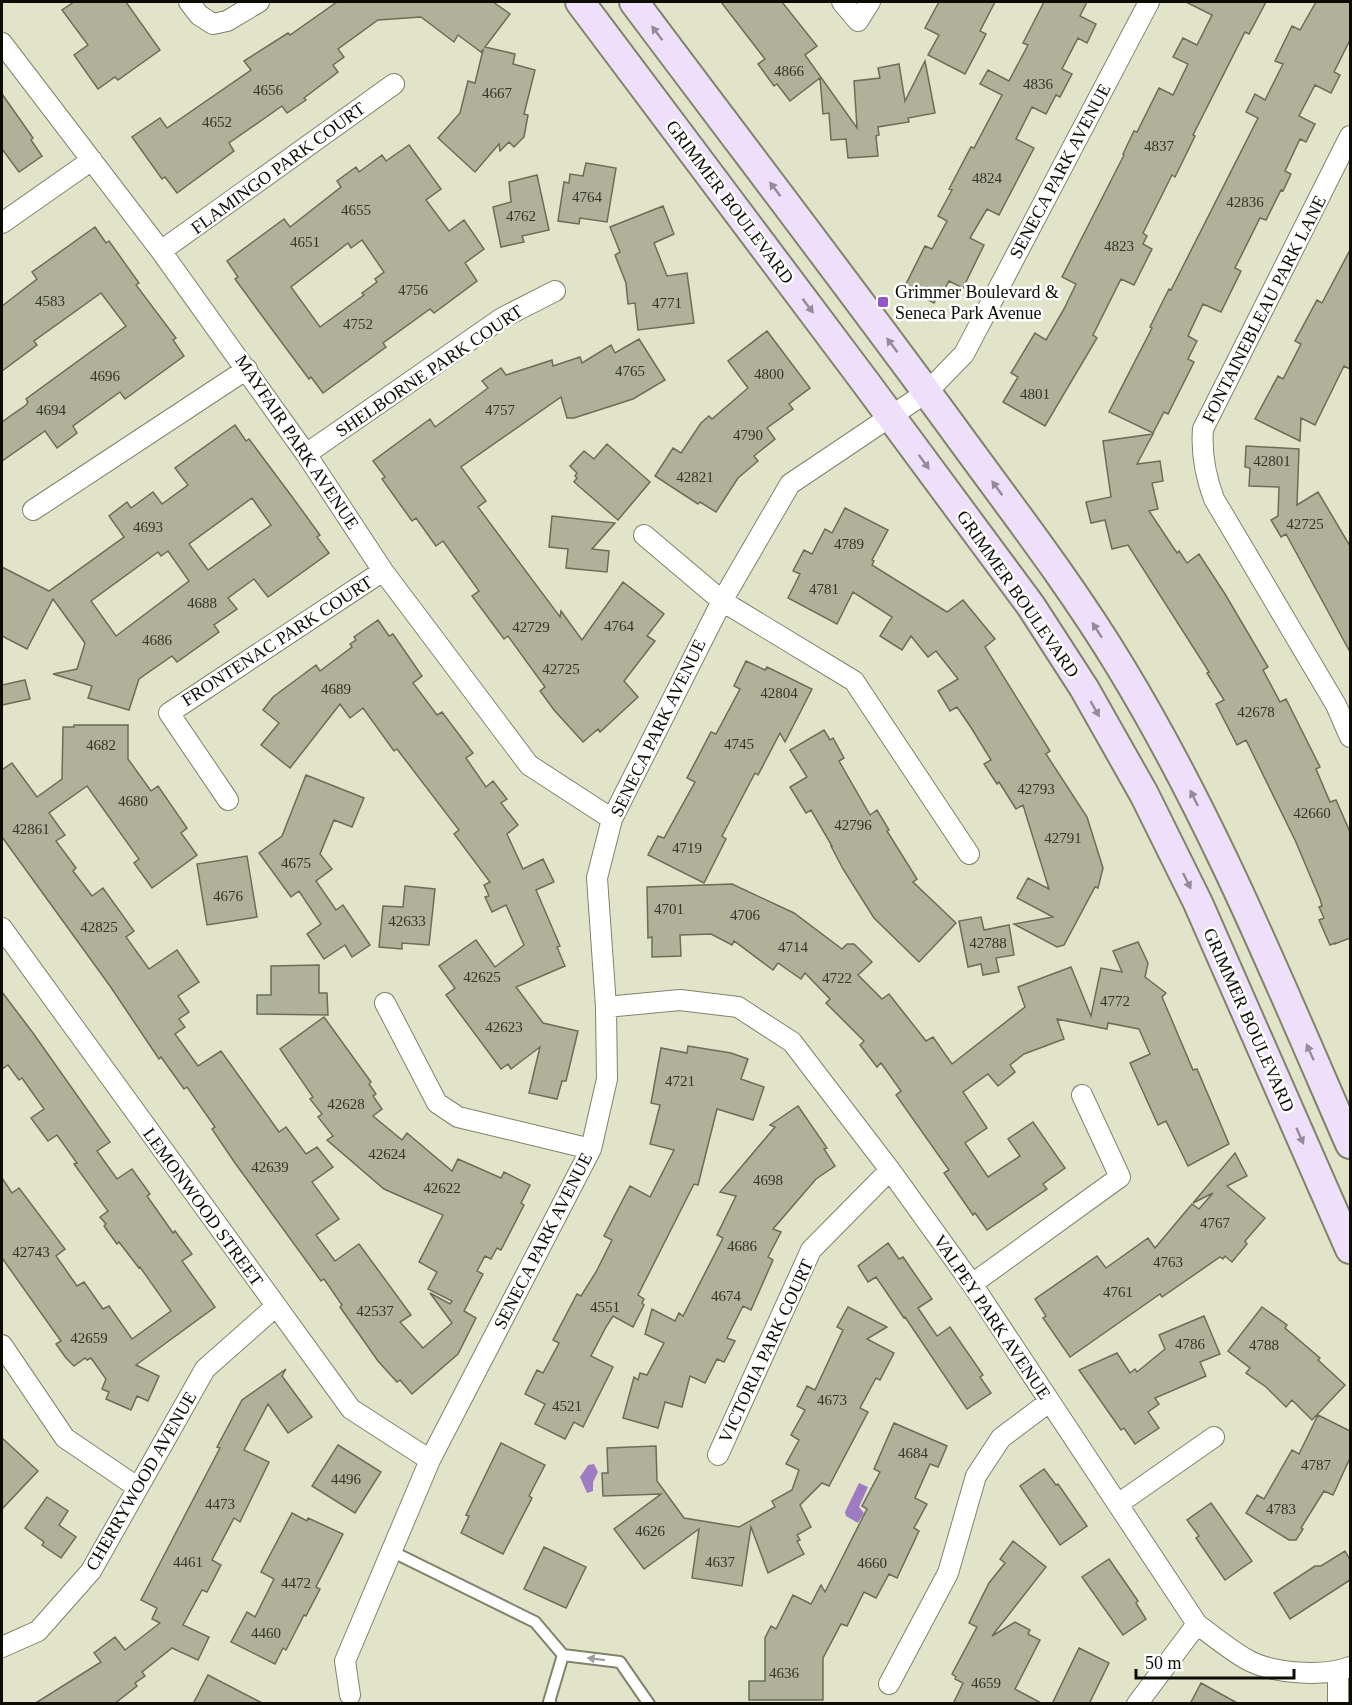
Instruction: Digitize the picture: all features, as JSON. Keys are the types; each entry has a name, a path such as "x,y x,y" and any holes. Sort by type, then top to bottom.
{"main road":[{"name":"GRIMMER BOULEVARD","path":"580,2 890,415 1030,606 1084,688 1144,794 1198,903 1350,1249"},
{"path":"634,2 1065,580 1120,665 1181,772 1234,880 1350,1144"}],"street":[{"path":"189,2 199,15 213,24 227,21 259,2"},
{"path":"842,2 858,21 870,2"},
{"name":"SENECA PARK AVENUE","path":"350,1695 345,1661 430,1460 591,1149 607,1079 606,1007 597,878 612,819 722,601 790,484 927,392 963,354 1149,2"},
{"name":"MAYFAIR PARK AVENUE","path":"2,43 161,251 306,454 383,571 529,765 612,819"},
{"name":"FLAMINGO PARK COURT","path":"161,251 394,84"},
{"name":"FONTAINEBLEAU PARK LANE","path":"1350,136 1203,429 1202,453 1206,478 1214,499 1336,705 1350,737"},
{"path":"2,223 92,160"},
{"name":"SHELBORNE PARK COURT","path":"306,454 502,318 555,291"},
{"path":"33,510 247,369"},
{"path":"644,536 722,601 854,681 969,854"},
{"name":"FRONTENAC PARK COURT","path":"228,800 169,713 383,571"},
{"name":"LEMONWOOD STREET","path":"2,928 351,1409 430,1460"},
{"name":"VALPEY PARK AVENUE","path":"606,1007 680,1000 738,1007 792,1042 890,1170 972,1284 1197,1624 1248,1660 1286,1672 1344,1669"},
{"path":"385,1003 438,1103 458,1117 591,1149"},
{"path":"972,1284 1120,1177 1082,1095"},
{"name":"VICTORIA PARK COURT","path":"718,1455 811,1250 890,1170"},
{"name":"CHERRYWOOD AVENUE","path":"2,1647 38,1630 91,1570 205,1370 275,1306"},
{"path":"2,1346 65,1438 138,1487"},
{"path":"889,1684 948,1573 976,1476 1001,1438 1049,1402"},
{"path":"1118,1504 1214,1437"},
{"path":"1137,1704 1197,1624"},
{"path":"1338,1704 1344,1669"}],"lane":[{"path":"392,1551 535,1622 563,1655 620,1662 649,1704"},
{"path":"551,1704 549,1702 563,1655"}],"shaded area":[{"path":"594,1464 598,1472 593,1482 593,1491 587,1493 580,1477 588,1465"},
{"path":"859,1483 868,1487 859,1507 864,1513 858,1523 846,1516 845,1512"}],"building":[{"path":"74,2 126,2 160,50 118,80 115,77 98,89 74,55 88,45 62,10"},
{"path":"337,2 493,2 510,14 485,47 515,54 513,64 535,70 524,114 528,115 524,137 514,147 509,142 500,151 499,144 475,172 438,138 460,113 468,81 475,83 483,50 481,52 458,35 454,42 421,17 378,20 338,49 344,57 333,65 338,72 304,98 306,100 287,113 282,106 229,143 234,151 177,193 165,177 162,179 132,137 160,118 167,128 251,70 244,61 288,33 290,35"},
{"path":"721,2 782,2 817,46 805,55 857,128 854,81 880,78 878,68 899,64 905,101 925,61 935,113 908,118 909,122 878,127 879,135 876,136 878,156 848,158 846,139 831,140 829,113 823,114 820,78 790,101 777,84 774,86 758,64 765,59"},
{"path":"939,2 995,2 980,31 986,34 965,74 928,55 939,35 925,28"},
{"path":"1044,2 1087,2 1080,16 1096,24 1087,43 1078,38 1062,69 1072,74 1060,97 1056,95 1046,114 1032,107 1016,139 1034,148 999,215 987,209 970,238 984,245 963,288 949,281 943,292 940,290 934,303 904,288 925,246 932,249 947,221 938,216 952,190 949,189 1002,95 980,84 988,70 1009,81 1028,45 1023,43"},
{"path":"1186,2 1266,2 1249,34 1245,32 1193,135 1195,136 1175,177 1172,175 1143,233 1147,236 1143,244 1152,249 1134,285 1121,279 1093,335 1097,338 1045,426 1003,402 1018,377 1011,373 1035,333 1046,340 1064,309 1076,284 1062,277 1134,131 1137,132 1159,88 1173,95 1188,64 1173,57 1183,38 1197,45 1212,15"},
{"path":"1316,2 1350,2 1350,40 1334,72 1340,75 1331,93 1315,85 1299,116 1315,124 1306,142 1300,139 1285,171 1291,174 1283,191 1281,190 1266,220 1260,218 1235,268 1241,271 1221,312 1203,304 1188,336 1197,341 1188,359 1194,362 1168,414 1164,412 1153,433 1109,412 1152,328 1150,327 1169,289 1171,290 1258,118 1246,112 1255,94 1265,100 1283,64 1275,61 1292,26 1300,30"},
{"path":"2,94 33,138 31,140 42,156 19,172 2,149"},
{"path":"409,145 441,189 426,200 449,231 464,220 484,249 465,263 477,281 434,313 430,309 383,343 386,347 323,393 311,377 309,379 235,279 238,277 227,261 284,219 290,227 341,187 337,181 356,167 359,172 382,155 386,161","holes":["362,240 384,272 375,279 377,282 362,293 364,295 320,327 291,287 348,243 351,248"]},
{"path":"586,163 616,168 607,222 580,218 579,224 558,221 564,182 569,183 570,174 583,176"},
{"path":"537,175 549,230 522,236 524,242 501,247 493,207 511,202 509,182"},
{"path":"663,206 674,234 654,243 667,276 687,273 694,323 638,330 635,303 628,304 626,283 615,255 620,252 610,227"},
{"path":"95,227 106,243 109,241 139,283 136,285 176,338 173,340 184,356 125,399 120,392 73,426 77,433 57,448 45,431 2,461 2,422 26,405 28,402 26,399 126,326 101,293 34,341 37,345 2,371 2,306 37,279 32,272"},
{"path":"1350,250 1350,369 1344,366 1315,425 1301,418 1300,441 1255,419 1278,376 1283,379 1301,344 1295,341 1317,300 1322,303"},
{"path":"767,331 810,388 789,404 793,409 767,428 775,439 754,456 758,461 738,478 716,512 700,502 698,504 655,476 673,448 681,453 701,423 709,416 712,419 748,388 728,361"},
{"path":"639,339 665,380 633,399 574,418 567,418 561,397 461,467 486,501 478,507 560,617 561,611 582,640 623,582 664,614 647,636 655,641 624,681 638,697 600,732 598,729 583,742 540,691 545,687 508,636 504,639 472,596 479,591 443,541 436,546 416,518 412,521 382,479 385,477 373,461 430,419 435,427 488,388 482,381 501,368 506,375 552,360 553,366 580,357 582,363 611,345 615,353"},
{"path":"235,425 246,441 249,439 290,494 320,535 317,537 329,553 268,597 254,579 228,598 237,609 214,625 219,632 177,662 172,656 139,679 129,710 88,698 92,686 53,674 77,669 85,643 53,599 27,649 2,636 2,567 49,591 124,537 109,516 127,502 131,508 153,492 162,504 188,485 175,468","holes":["252,498 271,525 208,570 189,544","168,551 189,581 116,636 91,601 158,552 161,556"]},
{"path":"1153,434 1137,464 1160,461 1163,481 1152,483 1158,509 1149,511 1177,553 1179,551 1187,563 1199,554 1225,594 1268,667 1263,670 1280,702 1286,699 1320,767 1316,769 1330,802 1336,800 1350,832 1350,938 1335,944 1330,945 1319,920 1324,918 1319,907 1322,906 1320,899 1295,840 1246,740 1237,745 1216,704 1224,700 1207,673 1209,672 1128,545 1112,549 1105,520 1091,523 1086,502 1111,497 1103,441"},
{"path":"607,444 650,482 618,520 574,482 577,473 570,466 584,451 594,459"},
{"path":"1246,446 1299,449 1297,505 1318,492 1350,546 1350,652 1286,534 1281,537 1271,520 1278,516 1279,487 1249,486 1250,468 1245,467"},
{"path":"845,508 888,530 872,560 874,561 872,565 947,612 963,600 995,639 985,647 1050,751 1046,754 1087,817 1103,868 1098,888 1095,887 1064,945 1057,947 1014,924 1053,917 1017,898 1028,878 1049,889 1023,805 1016,809 999,782 997,784 984,764 991,760 972,729 957,707 950,711 938,691 958,679 936,651 928,657 911,636 902,650 880,636 892,617 853,592 837,624 788,598 800,574 793,571 804,550 812,554 825,529 832,533"},
{"path":"552,516 615,523 592,549 609,551 607,572 566,568 568,549 549,547"},
{"path":"378,620 389,636 393,634 422,676 413,683 437,715 442,712 473,753 466,758 486,787 493,781 507,799 501,803 518,825 507,834 523,869 543,859 554,882 536,890 560,946 557,947 565,966 516,987 543,1023 578,1031 566,1081 562,1081 557,1099 529,1093 540,1047 511,1069 508,1064 501,1069 446,995 455,988 439,966 476,940 495,967 524,945 506,905 492,912 485,897 489,896 484,885 490,882 454,834 459,830 397,749 394,751 363,708 350,718 340,704 290,768 261,745 279,723 263,710 273,697 316,665 320,671 352,647 350,644 356,640 354,637"},
{"path":"746,661 765,670 767,667 812,689 785,742 780,733 758,775 755,773 722,836 726,839 704,883 648,855 658,836 664,838 695,782 687,778 711,732 716,734 740,689 734,686"},
{"path":"25,680 30,699 2,705 2,685"},
{"path":"74,725 128,725 128,759 151,791 158,786 187,828 181,833 197,855 152,888 134,863 139,859 87,786 49,813 65,835 56,841 76,868 73,871 92,896 103,888 134,931 126,937 149,969 177,950 199,982 178,996 189,1012 179,1019 185,1027 175,1034 198,1066 221,1051 279,1132 286,1127 306,1154 317,1147 333,1167 312,1182 339,1219 316,1235 335,1261 359,1244 411,1315 400,1322 423,1348 452,1323 430,1293 450,1304 452,1301 428,1289 437,1272 419,1262 443,1215 384,1189 327,1140 333,1136 318,1117 322,1114 310,1099 313,1097 280,1049 324,1017 371,1082 369,1084 376,1094 373,1096 382,1109 373,1116 402,1140 407,1133 452,1171 458,1159 501,1178 504,1172 530,1185 521,1203 524,1205 501,1250 497,1248 491,1259 485,1256 477,1271 483,1274 464,1311 476,1318 458,1354 412,1394 400,1380 397,1382 378,1361 340,1307 342,1305 324,1279 321,1281 235,1163 212,1129 215,1127 187,1087 184,1089 161,1057 159,1059 110,986 2,837 2,770 12,763 37,797 62,779 63,727 74,727"},
{"path":"824,730 830,740 833,738 844,758 839,761 870,815 877,810 889,830 887,831 917,879 913,882 956,923 919,962 874,918 843,869 811,810 806,813 790,787 807,777 790,750"},
{"path":"306,775 364,798 352,827 334,820 320,854 332,869 316,881 336,910 343,905 370,945 352,957 345,945 324,959 307,934 321,924 299,891 291,897 259,853 282,836"},
{"path":"247,856 257,917 207,925 197,864"},
{"path":"732,884 794,913 842,949 847,944 854,944 872,962 858,975 882,999 889,994 926,1041 933,1037 952,1064 1025,1007 1018,987 1071,967 1091,1016 1101,968 1122,972 1113,951 1138,942 1148,963 1145,977 1166,993 1162,997 1193,1070 1197,1069 1229,1144 1188,1166 1166,1121 1158,1125 1130,1063 1150,1054 1139,1029 1108,1023 1107,1029 1057,1019 1064,1039 1024,1054 1010,1065 1015,1072 998,1086 988,1074 963,1092 987,1128 965,1143 988,1177 1020,1156 1008,1139 1033,1122 1065,1168 1043,1184 1047,1189 987,1230 975,1213 973,1215 944,1173 949,1170 896,1095 901,1091 881,1063 877,1067 860,1045 864,1041 826,1003 830,999 805,973 801,979 778,963 773,970 734,941 732,945 711,934 680,935 681,956 652,957 652,937 648,938 647,887"},
{"path":"405,886 435,889 429,945 402,943 402,949 379,947 383,906 403,907"},
{"path":"981,917 984,930 1009,925 1014,955 996,958 999,972 983,975 981,964 968,967 959,921"},
{"path":"319,965 319,993 327,993 328,1015 257,1014 257,995 271,995 271,966"},
{"path":"2,992 110,1142 97,1151 117,1179 132,1169 150,1194 147,1196 173,1233 175,1231 192,1254 182,1261 215,1307 136,1365 159,1376 148,1401 137,1396 131,1410 106,1399 109,1392 102,1389 106,1379 91,1358 87,1360 85,1358 74,1366 66,1358 56,1344 61,1341 2,1258 2,1178 12,1193 19,1188 65,1249 56,1256 77,1286 84,1282 103,1309 109,1306 132,1339 171,1311 140,1267 119,1242 117,1244 104,1226 106,1224 100,1217 108,1211 74,1164 77,1163 57,1135 48,1141 31,1118 44,1109 22,1078 19,1080 8,1065 2,1069"},
{"path":"688,1046 731,1053 748,1059 741,1079 764,1087 753,1120 717,1109 698,1185 694,1184 638,1295 644,1299 642,1303 644,1305 633,1327 613,1316 606,1327 591,1356 613,1367 583,1427 574,1422 565,1439 535,1424 545,1404 525,1394 537,1370 543,1373 559,1343 553,1340 577,1294 581,1296 596,1272 612,1240 604,1236 630,1186 650,1197 674,1150 650,1144 660,1105 651,1103 661,1048 687,1053"},
{"path":"798,1106 827,1148 824,1149 835,1166 816,1179 773,1229 781,1232 768,1257 773,1260 751,1310 743,1306 727,1338 735,1341 724,1362 717,1359 705,1383 690,1376 682,1407 665,1402 658,1428 623,1418 634,1377 638,1380 640,1373 647,1375 664,1343 645,1334 652,1309 675,1321 679,1313 683,1316 723,1238 717,1235 736,1196 720,1192 775,1127 770,1125"},
{"path":"1235,1153 1247,1176 1227,1186 1265,1218 1245,1241 1247,1244 1232,1262 1225,1256 1223,1259 1220,1257 1162,1297 1160,1294 1070,1357 1043,1318 1046,1316 1035,1299 1097,1256 1106,1268 1148,1238 1155,1248 1192,1204 1199,1209 1213,1193 1193,1203"},
{"path":"888,1243 899,1259 903,1257 932,1299 918,1308 937,1336 950,1327 983,1375 980,1377 991,1393 967,1409 876,1277 868,1282 858,1266"},
{"path":"848,1307 887,1327 867,1339 894,1353 880,1380 876,1378 860,1408 868,1412 829,1486 822,1483 800,1505 811,1527 797,1535 800,1540 797,1541 804,1554 768,1573 751,1527 742,1586 692,1578 699,1529 644,1569 614,1529 661,1494 603,1496 602,1473 608,1473 607,1448 656,1446 657,1481 684,1518 739,1527 775,1507 772,1501 792,1490 799,1470 786,1464 799,1440 791,1435 805,1410 797,1406 807,1386 815,1390 843,1330 837,1327"},
{"path":"1262,1307 1287,1325 1285,1328 1320,1358 1318,1360 1345,1385 1312,1420 1292,1400 1286,1407 1266,1387 1246,1373 1250,1368 1228,1351"},
{"path":"1204,1316 1220,1354 1200,1362 1206,1376 1155,1398 1159,1404 1148,1412 1159,1428 1135,1444 1124,1428 1121,1430 1079,1370 1117,1353 1130,1373 1135,1369 1137,1372 1165,1349 1159,1335"},
{"path":"286,1369 282,1376 312,1417 288,1433 268,1404 244,1450 269,1462 240,1522 234,1518 212,1560 221,1565 207,1592 202,1590 183,1625 209,1637 198,1660 172,1648 142,1672 145,1676 135,1683 137,1686 114,1704 34,1704 101,1662 94,1653 115,1637 125,1650 160,1623 152,1619 157,1608 141,1600 220,1448 217,1447 242,1400"},
{"path":"1318,1415 1350,1431 1350,1458 1333,1495 1324,1491 1296,1540 1289,1540 1246,1513 1257,1495 1264,1499 1292,1450 1299,1454"},
{"path":"894,1423 947,1446 938,1467 930,1464 915,1498 927,1504 914,1528 919,1531 897,1578 889,1574 876,1598 864,1592 847,1626 841,1624 823,1658 823,1700 749,1700 749,1681 765,1681 765,1638 771,1626 776,1629 793,1595 811,1604 821,1585 825,1592 867,1509 862,1506 880,1472 874,1469"},
{"path":"2,1438 38,1471 2,1509"},
{"path":"501,1443 545,1465 529,1496 532,1498 503,1554 461,1533 469,1516 466,1515"},
{"path":"338,1445 381,1472 355,1513 312,1486"},
{"path":"1044,1469 1056,1485 1058,1484 1087,1526 1060,1545 1020,1486"},
{"path":"47,1497 68,1511 59,1525 76,1537 61,1558 42,1545 44,1542 25,1528"},
{"path":"1211,1503 1252,1561 1225,1580 1196,1538 1199,1536 1187,1520"},
{"path":"292,1513 343,1534 316,1587 320,1589 306,1616 304,1615 286,1650 283,1648 275,1664 231,1642 247,1612 255,1617 274,1579 261,1572"},
{"path":"1013,1541 1046,1567 992,1636 1015,1622 1030,1630 1028,1634 1040,1640 1015,1689 1043,1704 953,1704 963,1683 955,1679 956,1677 952,1674 977,1627 969,1623 989,1583 1005,1563 1000,1559"},
{"path":"544,1547 586,1567 566,1608 524,1589"},
{"path":"1345,1551 1350,1560 1350,1580 1290,1619 1274,1593 1315,1566 1321,1566"},
{"path":"1109,1559 1138,1601 1136,1603 1146,1619 1123,1635 1082,1577"},
{"path":"1079,1648 1109,1663 1089,1704 1052,1704"},
{"path":"208,1675 264,1704 193,1704"},
{"path":"1201,1683 1239,1704 1190,1704"}],"place":[{"name":"Grimmer Boulevard & Seneca Park Avenue","path":"883,302"}]}
